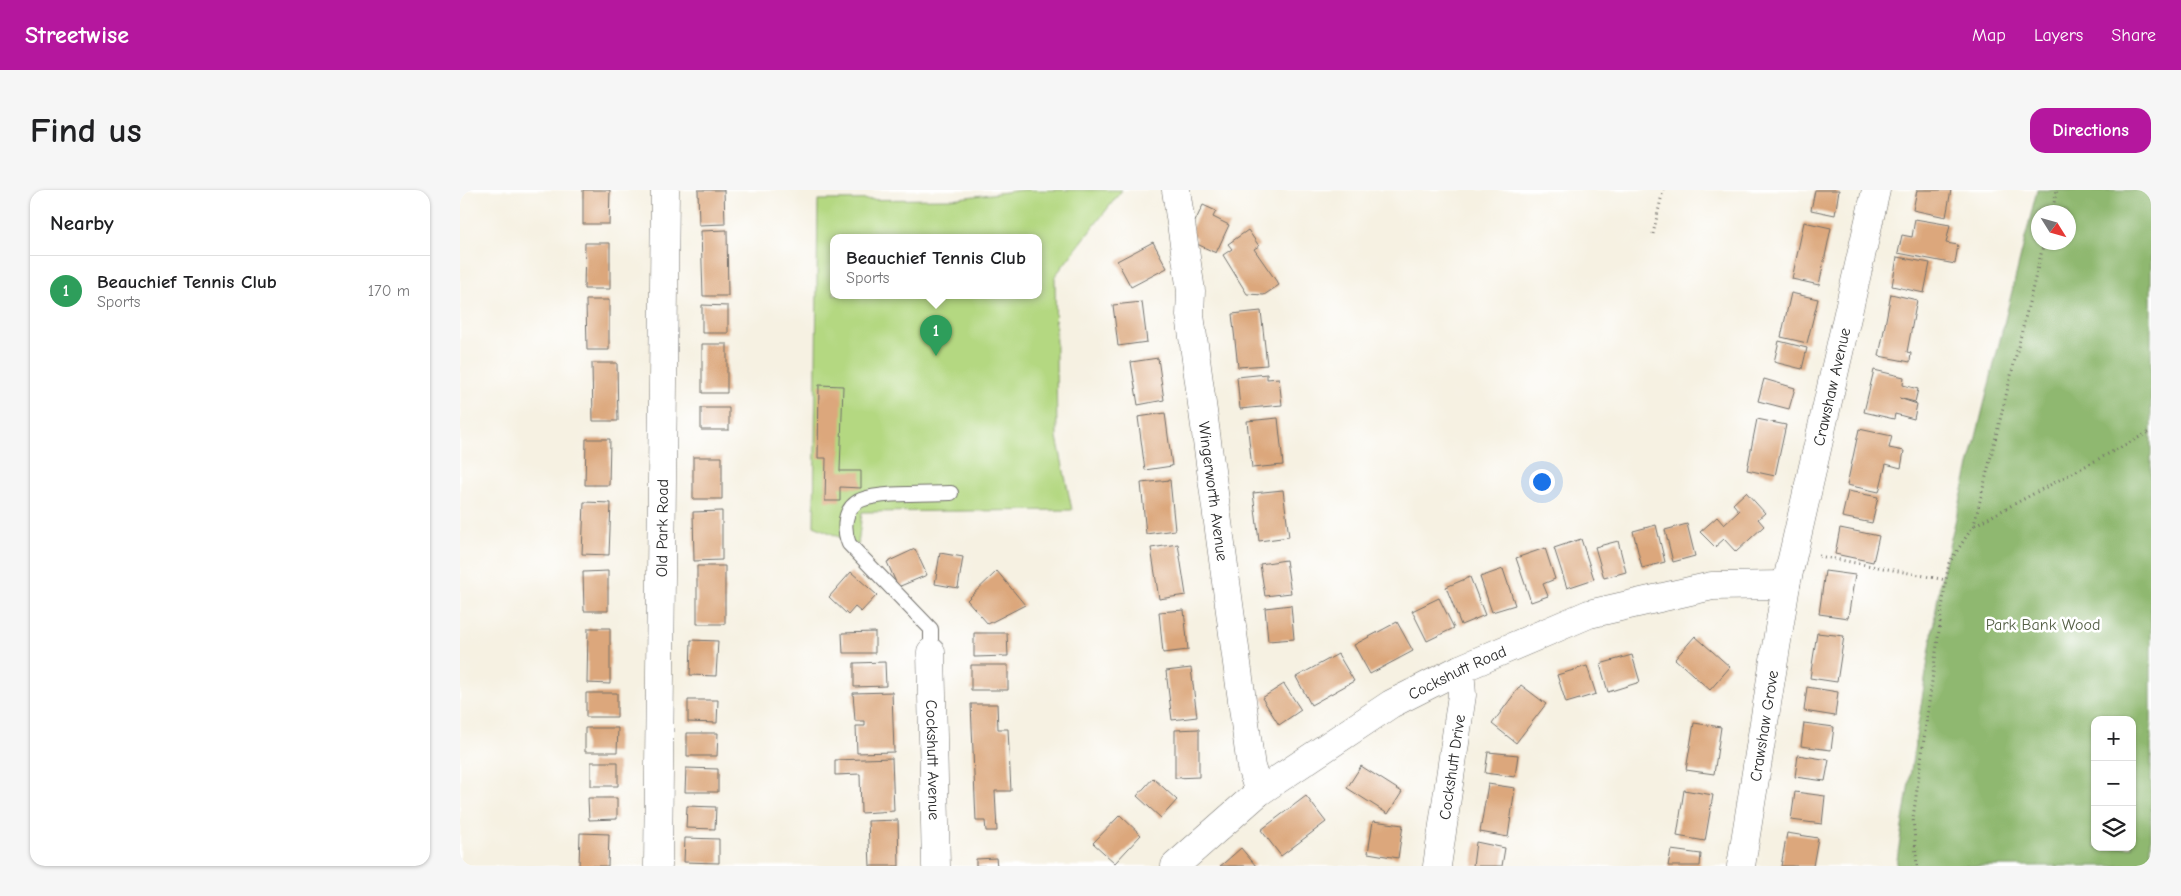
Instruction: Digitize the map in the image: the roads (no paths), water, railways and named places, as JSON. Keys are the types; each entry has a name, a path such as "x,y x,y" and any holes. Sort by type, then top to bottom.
{"street":[{"name":"Old Park Road","path":"658,866 665,190"},
{"name":"Wingerworth Avenue","path":"1176,190 1191,291 1191,325 1250,767 1259,792"},
{"name":"Crawshaw Avenue","path":"1786,585 1876,190"},
{"name":"Cockshutt Road","path":"1175,866 1259,792 1391,704 1460,669 1589,614 1712,586 1786,585"},
{"name":"Crawshaw Grove","path":"1741,866 1786,585"},
{"name":"Cockshutt Avenue","path":"931,652 936,866"},
{"name":"Cockshutt Drive","path":"1437,866 1462,695 1460,669"}],"lane":[{"path":"931,652 932,629 850,544 844,530 846,515 860,500 951,493"}],"place":[{"name":"Beauchief Tennis Club","path":"936,356"}],"park label":[{"name":"Park Bank Wood","path":"2043,624"}]}
